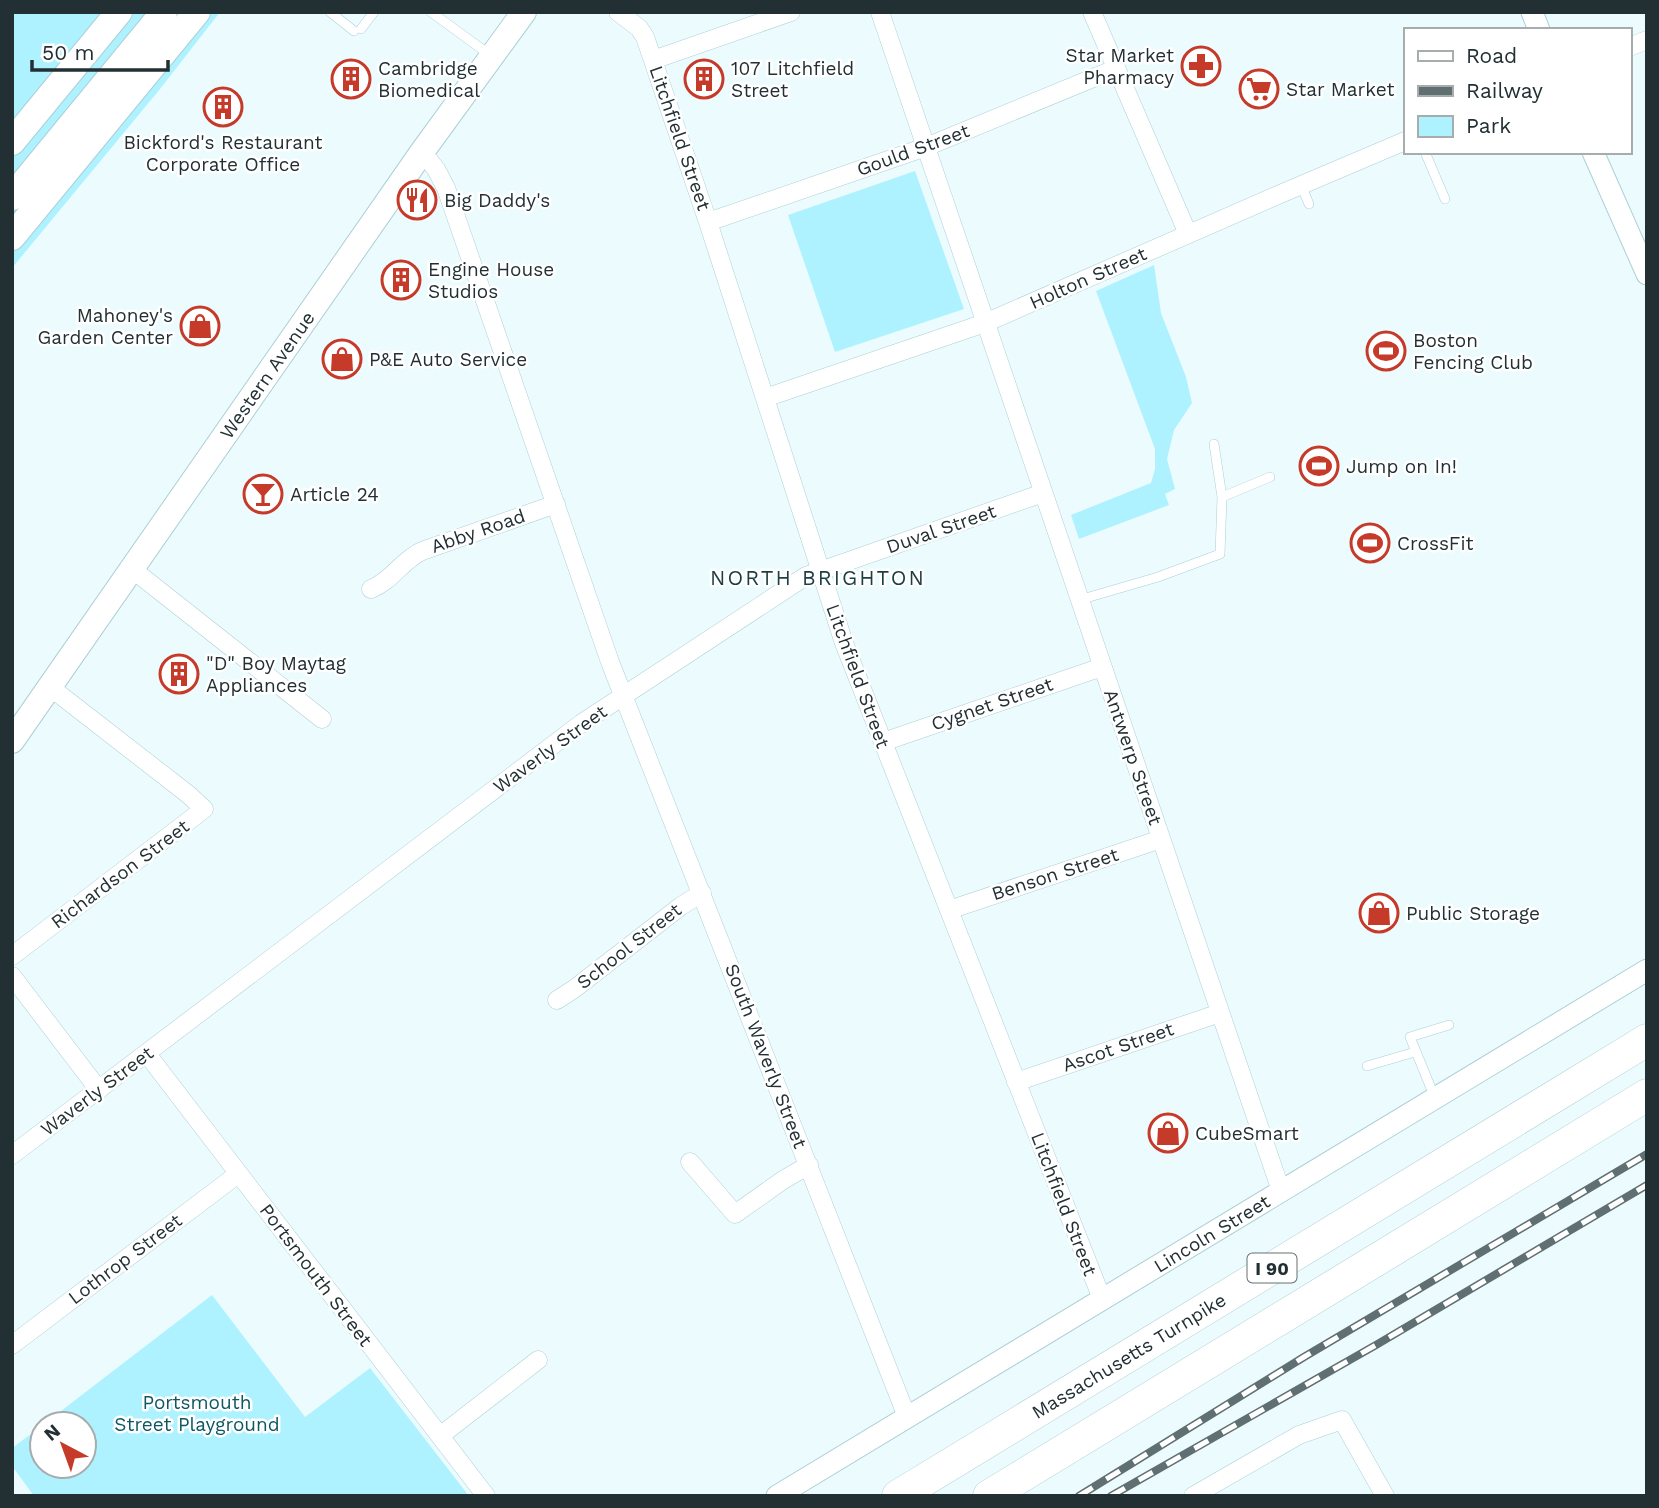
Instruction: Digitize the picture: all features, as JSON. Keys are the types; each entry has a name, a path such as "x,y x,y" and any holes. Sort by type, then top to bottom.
{"highway":[{"name":"Massachusetts Turnpike","path":"898,1496 1647,1040"},
{"name":"I 90","path":"989,1496 1647,1095"}],"main road":[{"path":"12,142 119,12"},
{"path":"12,197 164,12"},
{"path":"12,237 197,12"},
{"name":"Western Avenue","path":"12,741 422,152 524,12"}],"street":[{"name":"Litchfield Street","path":"618,12 642,32 653,60 844,643 1102,1299"},
{"path":"653,60 791,12"},
{"name":"Antwerp Street","path":"880,12 1281,1191"},
{"path":"1093,12 1115,69 1188,234"},
{"name":"Gould Street","path":"708,222 926,147 1115,69"},
{"name":"Holton Street","path":"765,398 985,323 1404,141"},
{"name":"Waverly Street","path":"12,1155 582,723 624,696 446,188 436,169 422,152"},
{"path":"1594,154 1647,274"},
{"name":"Duval Street","path":"624,696 806,576 1043,494"},
{"name":"Abby Road","path":"371,589 388,579 416,553 556,504"},
{"path":"132,569 322,719"},
{"name":"Cygnet Street","path":"883,742 1102,667"},
{"name":"Richardson Street","path":"12,956 204,809 50,687"},
{"name":"South Waverly Street","path":"624,696 907,1417"},
{"name":"Benson Street","path":"948,910 1161,839"},
{"name":"School Street","path":"557,1000 702,893"},
{"name":"Lincoln Street","path":"777,1496 1647,970"},
{"path":"12,976 99,1090"},
{"name":"Ascot Street","path":"1016,1082 1220,1013"},
{"name":"Portsmouth Street","path":"147,1054 486,1496"},
{"path":"690,1162 735,1214 808,1165"},
{"name":"Lothrop Street","path":"12,1345 239,1174"},
{"path":"440,1436 538,1360"},
{"path":"1193,1496 1299,1435 1342,1420 1385,1496"}],"lane":[{"path":"330,12 358,30 374,12"},
{"path":"437,14 492,56"},
{"path":"1426,154 1445,199"},
{"path":"1301,185 1309,204"},
{"path":"1080,600 1158,577 1220,554 1222,497 1214,444"},
{"path":"1222,497 1270,477"},
{"path":"1435,1098 1410,1037 1449,1025"},
{"path":"1367,1066 1415,1052"}],"green space":[{"path":"12,12 220,12 12,268"},
{"path":"915,171 964,309 835,352 788,215"},
{"path":"1154,265 1161,313 1186,377 1192,403 1174,430 1167,459 1175,489 1165,494 1169,505 1079,539 1071,515 1151,483 1155,469 1155,449 1096,291"},
{"name":"Portsmouth Street Playground","path":"212,1295 305,1417 370,1368 469,1496 34,1496 12,1466 12,1448 28,1436 28,1480 98,1480 98,1410 62,1410"}],"railway":[{"path":"1079,1496 1304,1357 1647,1154"},
{"path":"1111,1496 1376,1345 1647,1185"}],"place":[{"name":"Star Market Pharmacy","path":"1201,66"},
{"name":"Cambridge Biomedical","path":"351,79"},
{"name":"107 Litchfield Street","path":"704,79"},
{"name":"Star Market","path":"1259,89"},
{"name":"Bickford's Restaurant Corporate Office","path":"223,107"},
{"name":"Big Daddy's","path":"417,200"},
{"name":"Engine House Studios","path":"401,280"},
{"name":"Mahoney's Garden Center","path":"200,326"},
{"name":"Boston Fencing Club","path":"1386,351"},
{"name":"P&E Auto Service","path":"342,359"},
{"name":"Jump on In!","path":"1319,466"},
{"name":"Article 24","path":"263,494"},
{"name":"CrossFit","path":"1370,543"},
{"name":"\"D\" Boy Maytag Appliances","path":"179,674"},
{"name":"Public Storage","path":"1379,913"},
{"name":"CubeSmart","path":"1168,1133"}],"district":[{"name":"NORTH BRIGHTON","path":"818,577"}]}
